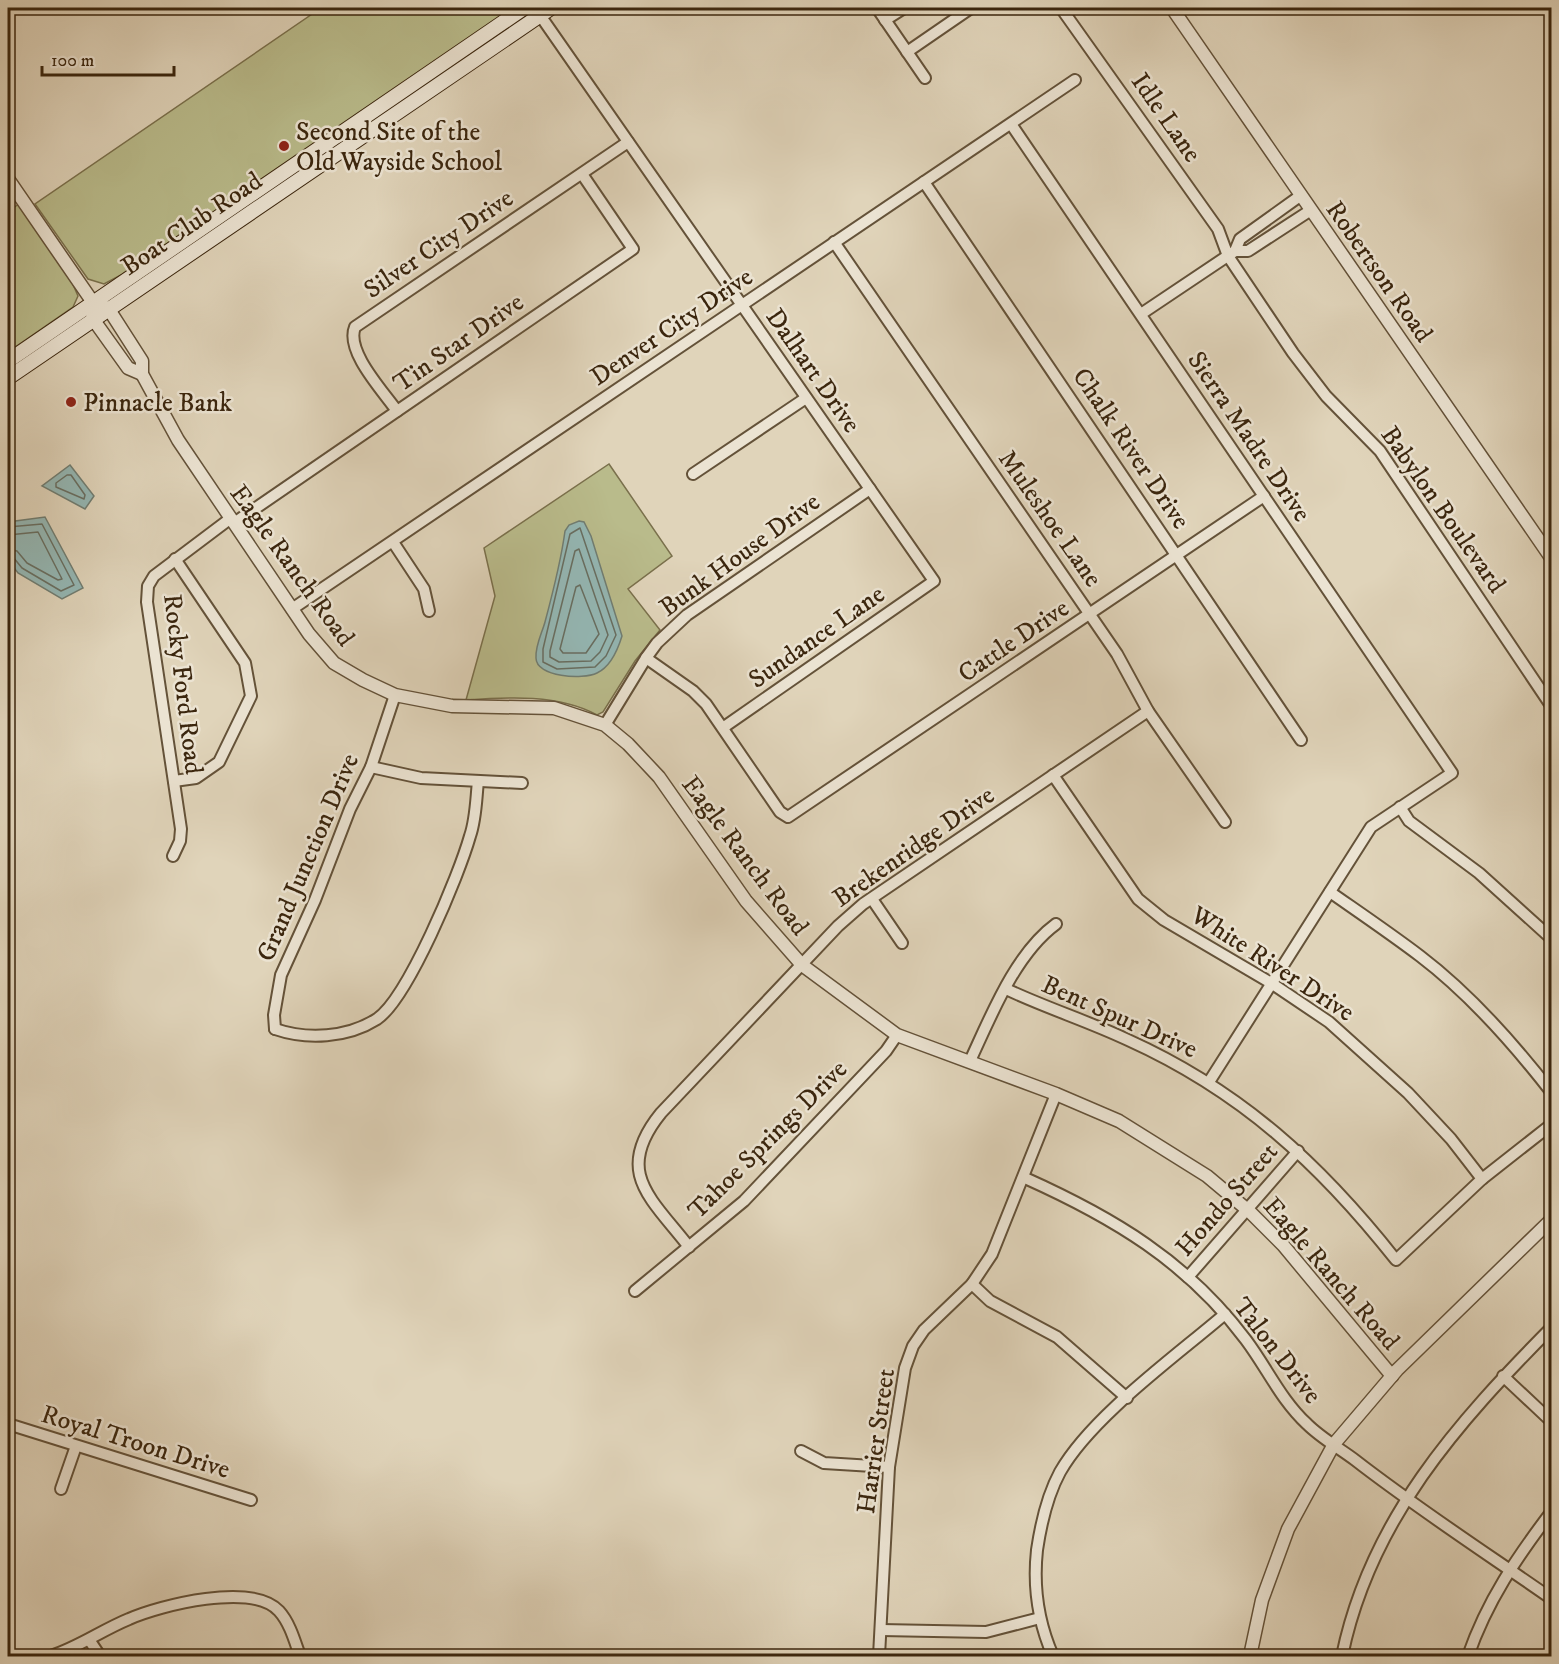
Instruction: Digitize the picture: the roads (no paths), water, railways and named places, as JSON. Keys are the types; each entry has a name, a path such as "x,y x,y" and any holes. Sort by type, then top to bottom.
{"main road":[{"name":"Boat Club Road","path":"8,361 92,301 524,8"},
{"name":"Boat Club Road","path":"8,378 542,10"}],"street":[{"path":"877,8 924,78"},
{"path":"885,20 904,8"},
{"path":"907,52 971,8"},
{"name":"Idle Lane","path":"1061,8 1218,229 1231,253"},
{"name":"Robertson Road","path":"1172,8 1551,559"},
{"name":"Dalhart Drive","path":"542,10 628,142 934,581"},
{"name":"Denver City Drive","path":"292,609 1076,80"},
{"name":"Sierra Madre Drive","path":"1011,124 1452,773 1400,807"},
{"name":"Silver City Drive","path":"397,411 356,353 351,340 355,327 628,142"},
{"name":"Tin Star Drive","path":"233,521 633,249 582,174"},
{"path":"8,179 92,301 93,319"},
{"name":"Chalk River Drive","path":"924,182 1301,740"},
{"path":"1141,314 1231,253 1240,239 1300,196"},
{"path":"1231,253 1248,251 1311,210"},
{"name":"Muleshoe Lane","path":"834,242 1117,654 1148,711 1225,822"},
{"name":"Babylon Boulevard","path":"1231,253 1293,353 1326,396 1380,451 1551,707"},
{"path":"92,301 108,308"},
{"name":"Eagle Ranch Road","path":"108,308 142,361 142,374 178,440 292,609 334,663 363,680 395,694 452,706 554,708 605,725 628,744 659,777 746,901 802,965 897,1035 1056,1094 1119,1122 1208,1176 1247,1209 1313,1279 1334,1309 1392,1376"},
{"name":"Eagle Ranch Road","path":"93,319 128,368 142,374"},
{"path":"693,474 806,398"},
{"name":"Bunk House Drive","path":"605,725 657,643 687,615 870,489"},
{"name":"Cattle Drive","path":"724,727 786,816 792,816 1264,496"},
{"name":"Rocky Ford Road","path":"173,856 180,841 181,829 147,602 148,586 154,576 175,559 233,521"},
{"path":"393,542 424,589 429,611"},
{"path":"174,782 196,778 219,762 251,696 245,663 175,559"},
{"name":"Sundance Lane","path":"724,727 934,581"},
{"path":"646,658 693,691 724,727"},
{"name":"Grand Junction Drive","path":"395,694 371,767 350,808 315,900 281,975 270,1031 306,1036 337,1034 377,1018 394,1002 419,957 466,848 474,819 478,782"},
{"name":"Brekenridge Drive","path":"689,1247 639,1179 637,1163 645,1132 838,926 872,899 1148,711"},
{"path":"371,767 422,778 522,783"},
{"name":"White River Drive","path":"1053,776 1138,899 1164,920 1271,983 1329,1022 1374,1060 1451,1139 1482,1179"},
{"path":"1209,1082 1371,827 1400,807 1409,821 1479,873 1551,939"},
{"path":"1330,891 1422,958 1474,1005 1530,1065 1551,1093"},
{"path":"872,899 902,943"},
{"path":"970,1061 1006,989 1033,944 1056,924"},
{"name":"Bent Spur Drive","path":"1006,989 1127,1039 1209,1082 1246,1107 1298,1150 1328,1180 1396,1260 1482,1179"},
{"name":"Tahoe Springs Drive","path":"634,1291 744,1201 857,1082 897,1035"},
{"name":"Harrier Street","path":"879,1656 889,1467 905,1368 924,1330 972,1284 992,1254 1025,1178 1056,1094"},
{"path":"1482,1179 1551,1124"},
{"name":"Hondo Street","path":"1188,1277 1298,1150"},
{"name":"Talon Drive","path":"1025,1178 1093,1209 1139,1237 1188,1277 1225,1314 1247,1341 1279,1393 1309,1426 1406,1499 1551,1599"},
{"path":"1250,1656 1262,1600 1288,1529 1335,1444 1392,1376 1551,1219"},
{"path":"972,1284 990,1301 1057,1337 1127,1398"},
{"path":"1053,1656 1040,1618 1034,1580 1043,1516 1060,1472 1096,1426 1225,1314"},
{"path":"1342,1656 1369,1573 1406,1499 1451,1434 1551,1327"},
{"path":"1503,1376 1551,1422"},
{"name":"Royal Troon Drive","path":"8,1424 251,1500"},
{"path":"61,1490 76,1446"},
{"path":"801,1451 824,1463 889,1467"},
{"path":"1468,1656 1488,1604 1509,1569 1551,1511"},
{"path":"51,1656 90,1641 126,1620 155,1610 240,1597 261,1601 278,1610 293,1636 300,1656"},
{"path":"881,1630 986,1632 1040,1618"},
{"path":"90,1641 100,1656"}],"water":[{"path":"70,465 94,496 85,509 42,486"},
{"path":"45,517 83,588 62,599 18,573 8,560 8,522"},
{"path":"579,521 584,522 591,536 622,636 606,667 590,675 572,676 552,673 544,669 538,664 536,653 565,531 569,525"}],"place":[{"name":"Second Site of the Old Wayside School","path":"284,146"},
{"name":"Pinnacle Bank","path":"71,402"}]}
